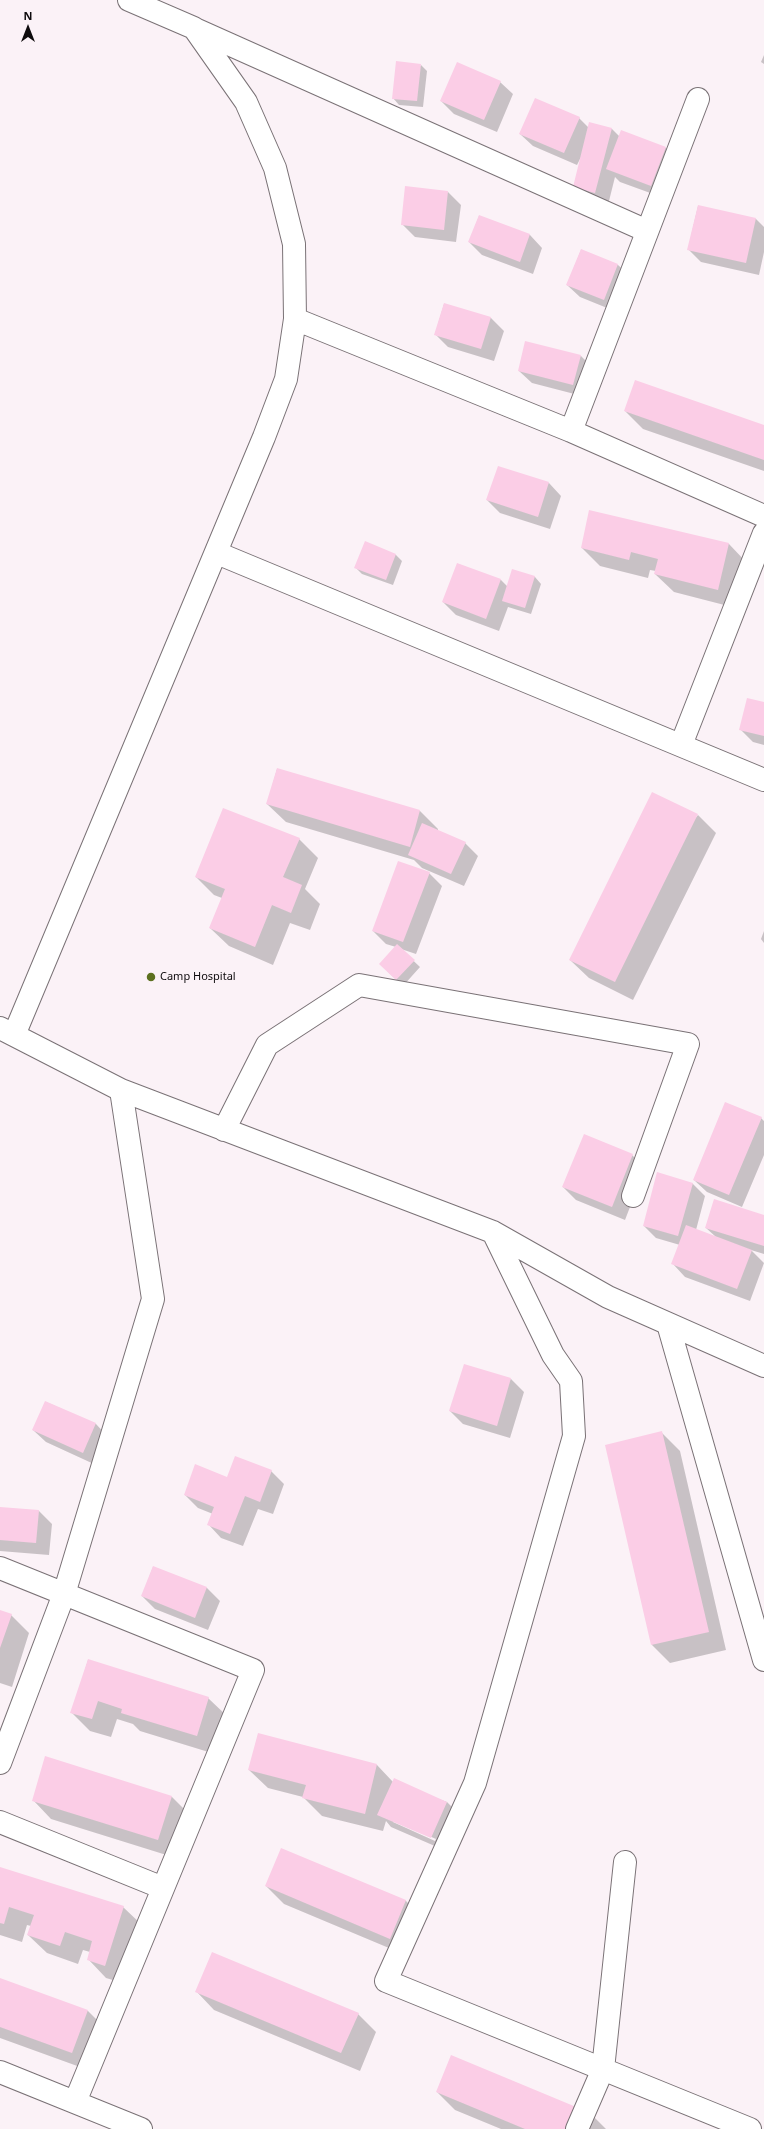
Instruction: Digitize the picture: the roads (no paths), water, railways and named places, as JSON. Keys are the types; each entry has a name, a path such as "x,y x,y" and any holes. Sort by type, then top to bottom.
{"lane":[{"path":"129,0 647,231"},
{"path":"194,28 246,102 275,168 294,244 294,319 286,379 217,553 7,1032 121,1090 493,1232 608,1297 764,1366"},
{"path":"571,431 698,99"},
{"path":"294,319 571,431 764,516"},
{"path":"681,745 764,533"},
{"path":"217,553 764,780"},
{"path":"224,1130 267,1045 359,985 688,1044 633,1196"},
{"path":"0,1763 64,1594 153,1299 121,1090"},
{"path":"493,1232 553,1355 571,1381 574,1436 475,1783 386,1981 750,2129"},
{"path":"668,1324 764,1660"},
{"path":"0,1568 252,1670 75,2102"},
{"path":"0,1822 163,1888"},
{"path":"577,2129 603,2069 625,1862"},
{"path":"0,2072 141,2129"}],"place":[{"name":"Camp Hospital","path":"151,977"}]}
